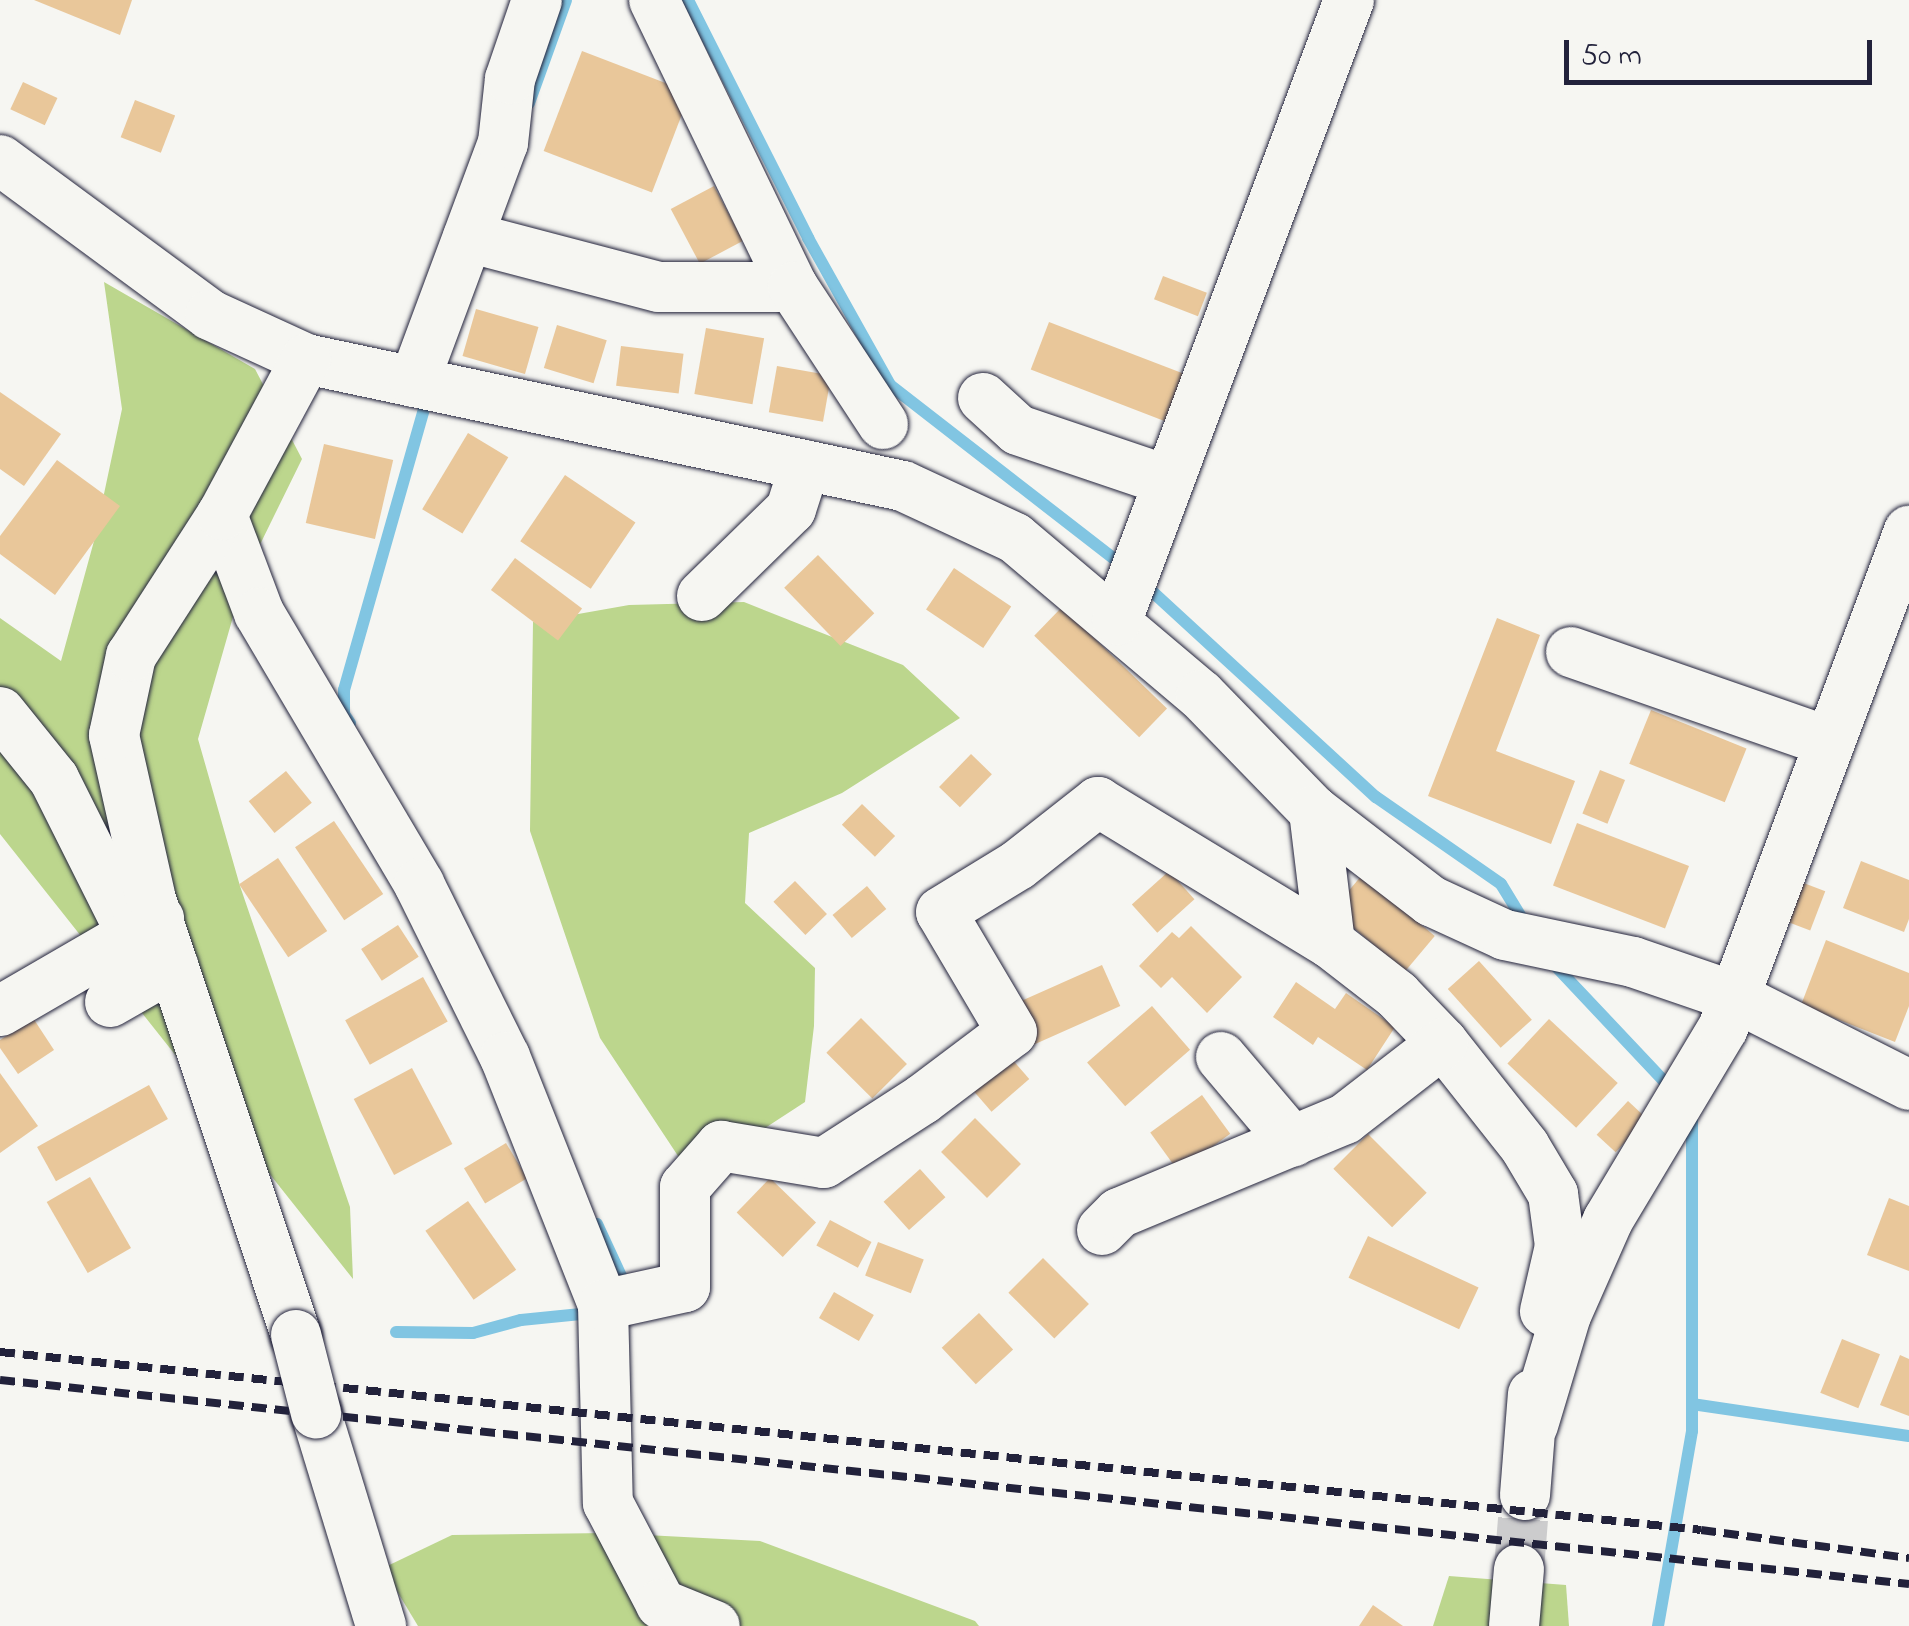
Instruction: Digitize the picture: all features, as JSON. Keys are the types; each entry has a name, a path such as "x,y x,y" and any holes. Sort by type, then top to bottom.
{"street":[{"path":"430,386 482,241 503,143 510,78 537,0"},
{"path":"654,0 793,288 882,424"},
{"path":"1120,611 1349,0"},
{"path":"0,160 210,315 306,359 902,486 1014,538 1120,611 1314,812 1431,900 1506,935 1634,962 1735,997 1909,1086"},
{"path":"482,241 659,287 793,288"},
{"path":"306,359 222,515 130,656 114,735 155,940 296,1335 381,1626"},
{"path":"983,398 1018,430 1169,481"},
{"path":"702,596 791,509 804,464"},
{"path":"222,515 259,614 419,884 506,1057 609,1312 608,1503 661,1604 715,1626"},
{"path":"1533,1425 1566,1315 1601,1236 1723,1028 1909,531"},
{"path":"1571,652 1830,742"},
{"path":"0,712 54,779 155,940"},
{"path":"609,1312 685,1287 685,1187 720,1146 824,1163 923,1099 1012,1032 941,912 1018,864 1098,802 1330,943 1397,994 1444,1043 1525,1147 1553,1194 1560,1246 1534,1356 1533,1425 1525,1494"},
{"path":"1314,812 1330,943"},
{"path":"110,1002 155,940"},
{"path":"0,1011 155,940"},
{"path":"1102,1230 1119,1214 1345,1119 1444,1043"},
{"path":"1221,1057 1294,1142"},
{"path":"1514,1626 1519,1570"}],"green space":[{"path":"104,282 255,369 302,459 245,575 198,739 240,886 350,1207 353,1279 0,834 0,618 61,661 94,541 122,409"},
{"path":"744,602 903,665 960,718 842,793 749,833 745,903 815,968 814,1026 805,1102 753,1136 684,1165 600,1038 530,831 533,622 629,605"},
{"path":"608,1533 760,1541 975,1621 979,1626 418,1626 383,1568 452,1535"},
{"path":"1449,1576 1566,1585 1569,1626 1433,1626"}],"building":[{"path":"34,0 132,0 120,35"},
{"path":"582,51 690,93 652,192 544,151"},
{"path":"23,82 57,98 45,125 10,109"},
{"path":"135,100 175,115 161,153 121,137"},
{"path":"714,186 743,241 700,264 671,209"},
{"path":"1163,276 1207,293 1198,316 1154,299"},
{"path":"476,309 538,327 525,374 462,356"},
{"path":"1049,322 1187,375 1169,423 1031,370"},
{"path":"557,325 607,340 594,383 544,368"},
{"path":"706,328 764,338 752,404 694,394"},
{"path":"621,346 684,354 679,393 616,386"},
{"path":"777,366 831,376 823,422 769,412"},
{"path":"0,392 61,434 24,486 0,469"},
{"path":"468,433 508,457 462,533 422,509"},
{"path":"324,444 393,460 375,539 306,523"},
{"path":"57,460 120,506 55,595 0,554 0,536"},
{"path":"565,475 635,523 591,589 520,541"},
{"path":"818,555 874,613 840,646 784,588"},
{"path":"515,558 582,609 558,640 491,590"},
{"path":"954,568 1011,607 983,648 926,609"},
{"path":"1062,607 1167,708 1139,737 1034,636"},
{"path":"1497,618 1540,635 1496,751 1575,781 1551,844 1428,796"},
{"path":"1651,710 1746,749 1725,802 1629,764"},
{"path":"971,754 992,774 960,807 939,787"},
{"path":"1600,770 1625,780 1607,824 1582,814"},
{"path":"286,771 312,803 274,833 249,801"},
{"path":"862,804 895,836 875,857 842,825"},
{"path":"334,821 383,894 344,920 295,847"},
{"path":"1577,823 1689,866 1665,929 1553,886"},
{"path":"278,858 327,931 288,957 239,884"},
{"path":"1861,861 1909,880 1909,919 1904,932 1843,908"},
{"path":"1169,871 1194,899 1157,933 1132,904"},
{"path":"1362,875 1435,936 1405,971 1332,910"},
{"path":"795,881 827,914 805,935 773,902"},
{"path":"1801,882 1825,891 1810,931 1786,921"},
{"path":"867,886 886,909 852,938 833,915"},
{"path":"398,925 419,957 382,981 361,949"},
{"path":"1191,926 1242,977 1207,1013 1172,977 1161,988 1139,966 1172,932 1179,938"},
{"path":"1826,940 1909,973 1909,1006 1895,1042 1801,1005"},
{"path":"1479,961 1532,1020 1501,1048 1448,989"},
{"path":"1102,965 1120,1006 1034,1045 1015,1004"},
{"path":"423,977 448,1022 370,1065 345,1020"},
{"path":"1296,982 1335,1009 1346,993 1395,1027 1367,1070 1318,1037 1313,1045 1273,1017"},
{"path":"1152,1006 1190,1050 1125,1106 1087,1062"},
{"path":"33,1018 54,1050 18,1074 0,1048 0,1040"},
{"path":"861,1018 907,1064 872,1099 826,1053"},
{"path":"1549,1019 1618,1083 1576,1128 1507,1064"},
{"path":"1005,1051 1029,1079 992,1112 967,1084"},
{"path":"412,1068 452,1144 394,1175 354,1099"},
{"path":"0,1073 38,1126 0,1153"},
{"path":"149,1085 168,1119 56,1181 37,1147"},
{"path":"1202,1095 1230,1134 1178,1171 1150,1133"},
{"path":"1628,1101 1647,1119 1616,1152 1597,1135"},
{"path":"975,1118 1021,1164 987,1198 941,1152"},
{"path":"1368,1134 1427,1193 1392,1227 1333,1169"},
{"path":"506,1143 527,1178 485,1203 464,1168"},
{"path":"920,1169 945,1197 909,1230 884,1202"},
{"path":"90,1177 131,1248 88,1273 47,1202"},
{"path":"770,1178 816,1222 783,1257 737,1213"},
{"path":"1889,1198 1909,1206 1909,1271 1867,1255"},
{"path":"468,1201 516,1270 474,1300 425,1231"},
{"path":"830,1220 871,1242 858,1268 816,1246"},
{"path":"1368,1236 1479,1288 1459,1329 1349,1278"},
{"path":"878,1242 924,1260 911,1293 865,1276"},
{"path":"1043,1258 1089,1304 1054,1339 1008,1293"},
{"path":"834,1292 874,1315 859,1341 819,1318"},
{"path":"979,1313 1013,1350 976,1384 942,1348"},
{"path":"1842,1339 1880,1354 1858,1408 1820,1393"},
{"path":"1900,1355 1909,1359 1909,1416 1880,1405"},
{"path":"1373,1605 1403,1626 1359,1626"}],"waterway":[{"path":"529,103 566,0"},
{"path":"688,0 808,238 890,385 1125,567"},
{"path":"350,723 344,714 344,690 428,396"},
{"path":"1144,584 1376,797 1501,884 1526,925"},
{"path":"1548,958 1675,1093"},
{"path":"1658,1626 1692,1431 1692,1111"},
{"path":"597,1224 622,1278 622,1289"},
{"path":"396,1332 473,1333 521,1320 591,1313"},
{"path":"1692,1404 1909,1436"}],"tunnel":[{"path":"1519,1569 1525,1495"}],"railway":[{"path":"0,1352 1701,1530 1909,1558"},
{"path":"0,1380 1909,1584"}]}
